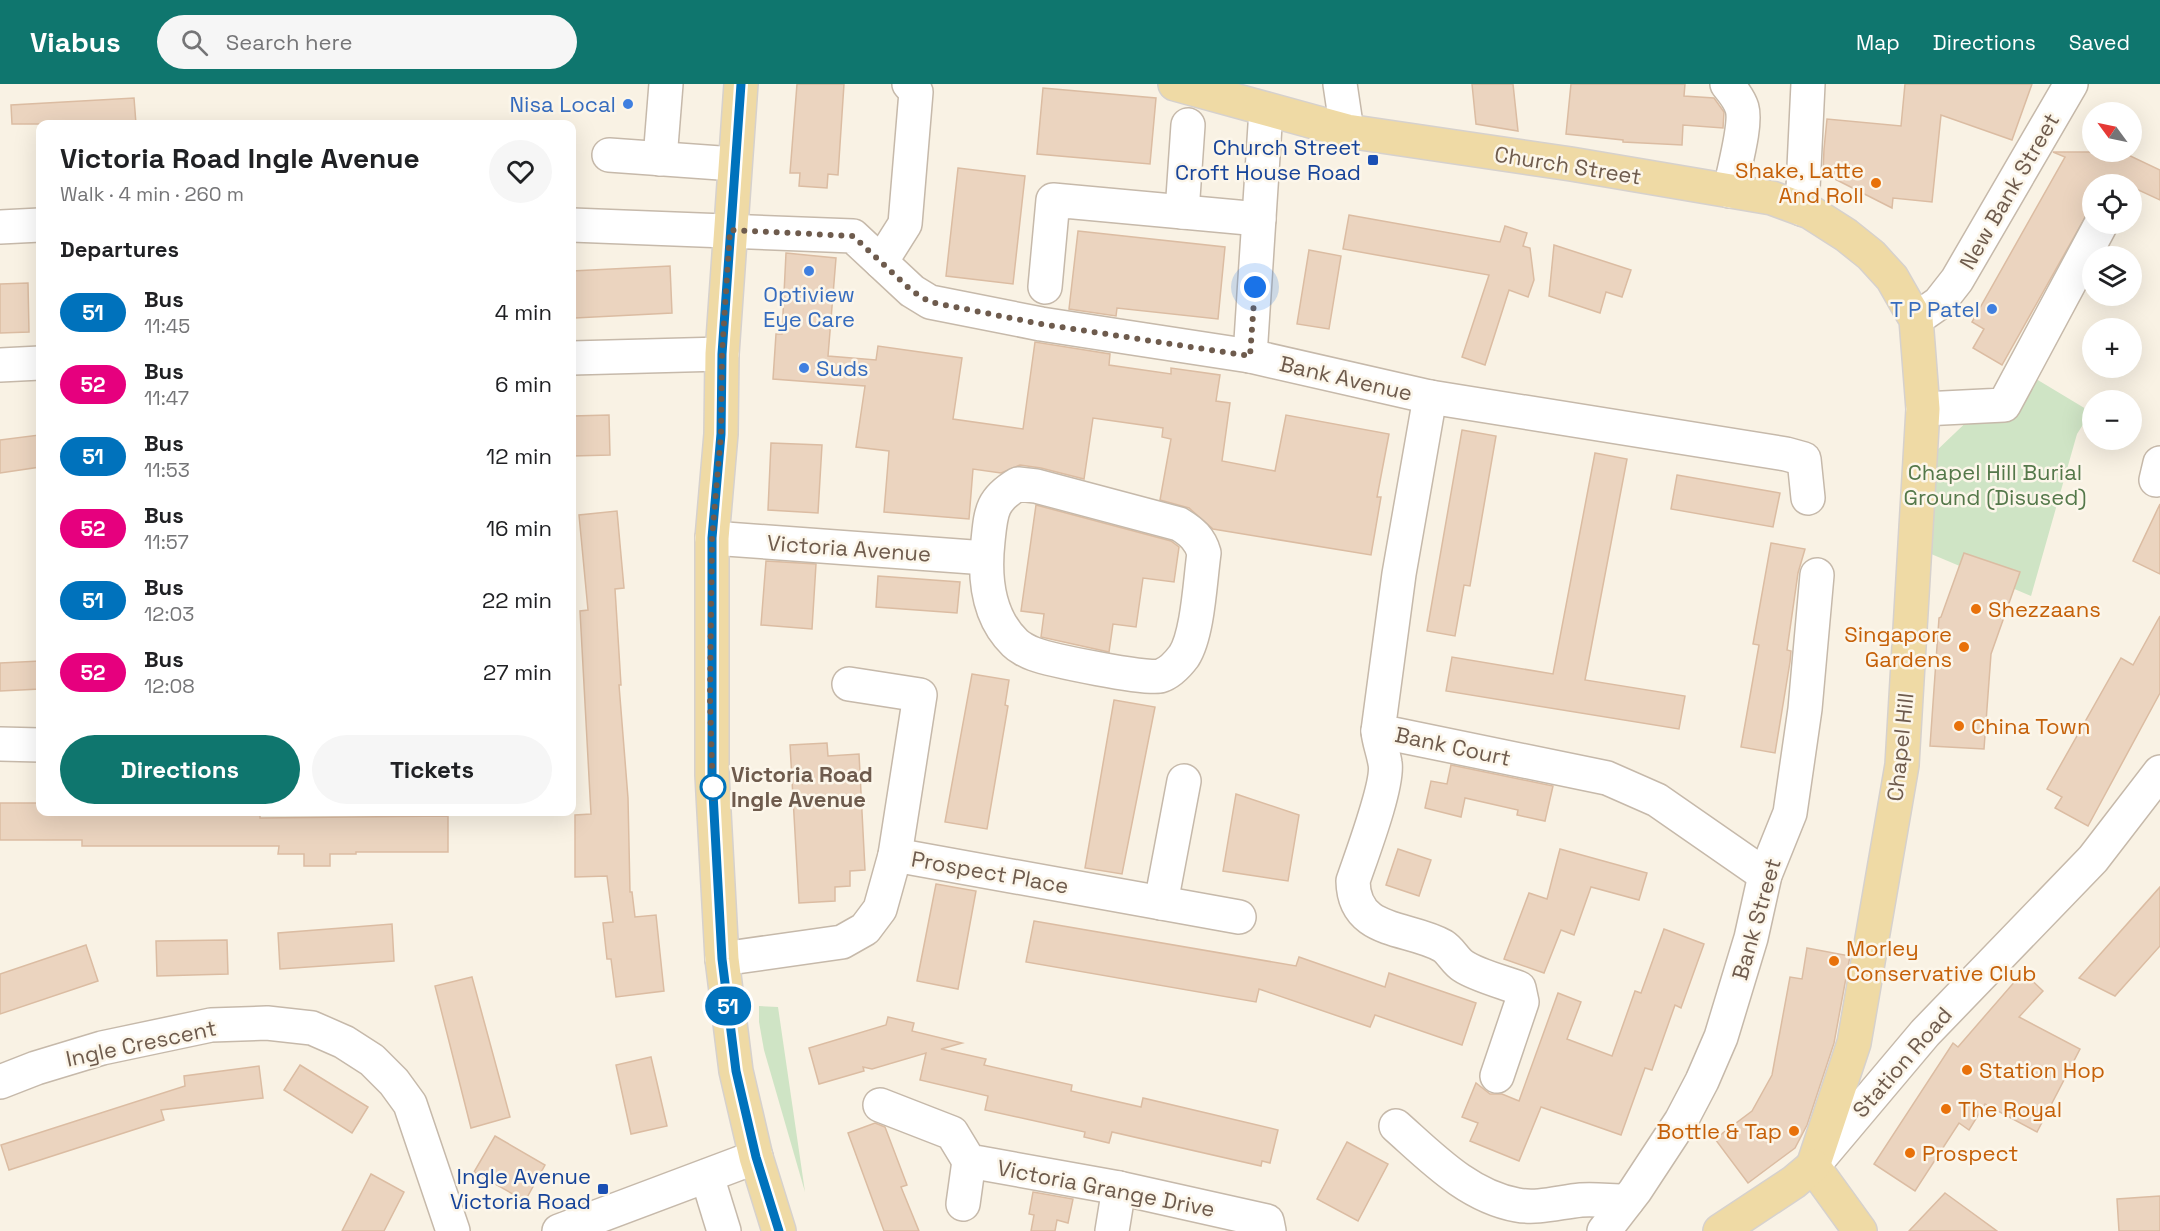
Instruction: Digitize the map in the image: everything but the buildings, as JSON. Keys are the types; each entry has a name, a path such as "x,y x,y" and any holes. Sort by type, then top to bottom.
{"main road":[{"path":"741,84 722,354 721,434 712,538 711,720 722,959 736,1071 756,1157 779,1231"},
{"name":"Church Street","path":"1175,84 1347,131 1772,198 1803,209 1846,235 1871,255 1892,278 1916,319"},
{"name":"Chapel Hill","path":"1813,1166 1854,1043 1902,765 1923,409 1916,319"},
{"path":"1720,1231 1761,1205 1813,1166 1860,1231"}],"street":[{"path":"660,159 666,84"},
{"path":"881,262 905,224 916,92 909,84"},
{"path":"1340,84 1347,131"},
{"path":"1727,84 1737,95 1743,109 1743,122 1730,191"},
{"path":"1803,209 1808,84"},
{"name":"New Bank Street","path":"1916,319 1939,303 1957,280 2071,84"},
{"path":"1250,356 1266,110"},
{"path":"1182,212 1188,125"},
{"path":"609,155 734,164"},
{"path":"1045,287 1053,201 1259,219"},
{"path":"0,227 36,225"},
{"name":"Bank Avenue","path":"576,225 853,236 912,291 930,302 1041,324 1250,356 1430,397 1786,454 1804,459 1808,498"},
{"path":"1923,409 2004,405 2097,234"},
{"path":"576,358 722,354"},
{"path":"0,365 36,363"},
{"name":"Bank Court","path":"1430,397 1399,574 1378,731 1607,778 1657,800 1765,874"},
{"path":"1018,484 1036,486 1179,524 1191,531 1201,542 1204,553 1191,642 1183,657 1172,670 1159,677 1032,654 1016,644 1002,627 987,593 986,558 990,524 996,500 1018,484"},
{"name":"Victoria Avenue","path":"712,538 986,558"},
{"name":"Bank Street","path":"1604,1231 1681,1121 1702,1081 1721,1036 1751,938 1765,874 1790,813 1797,772 1817,575"},
{"path":"849,684 920,695 895,855"},
{"path":"1378,731 1379,746 1385,763 1384,782 1353,881 1353,895 1360,910 1374,922 1444,946 1463,966 1519,988 1522,1002 1497,1076"},
{"path":"0,744 36,745"},
{"name":"Station Road","path":"1813,1166 1925,1033 2093,859 2160,772"},
{"path":"1161,903 1184,781"},
{"name":"Prospect Place","path":"722,959 842,942 865,929 880,909 895,855 1239,917"},
{"name":"Ingle Crescent","path":"0,1082 36,1068 102,1048 211,1025 267,1023 312,1028 344,1042 372,1060 394,1082 410,1104 453,1231"},
{"name":"Victoria Grange Drive","path":"880,1106 952,1133 969,1161 963,1204"},
{"path":"1396,1126 1454,1177 1488,1196 1518,1205 1548,1205 1582,1200 1627,1201"},
{"path":"559,1231 756,1157"},
{"name":"Victoria Grange Drive","path":"969,1161 1119,1188 1267,1221 1269,1231"},
{"path":"707,1176 723,1231"},
{"path":"1112,1231 1119,1188"}],"green space":[{"name":"Chapel Hill Burial Ground (Disused)","path":"2021,370 2082,407 2082,426 2077,434 2031,596 1924,551 1933,454"},
{"path":"759,1006 778,1007 805,1192 764,1050 759,1022"}],"bus line":[{"name":"51","path":"741,84 722,354 721,434 712,538 710,699 712,775 722,959 736,1071 756,1157 779,1231"}],"place":[{"name":"Nisa Local","path":"628,104"},
{"name":"Church Street Croft House Road","path":"1373,160"},
{"name":"Shake, Latte And Roll","path":"1876,183"},
{"name":"Optiview Eye Care","path":"809,271"},
{"name":"T P Patel","path":"1992,309"},
{"name":"Suds","path":"804,368"},
{"name":"Shezzaans","path":"1976,609"},
{"name":"Singapore Gardens","path":"1964,647"},
{"name":"China Town","path":"1959,726"},
{"name":"Victoria Road Ingle Avenue","path":"713,787"},
{"name":"Morley Conservative Club","path":"1834,961"},
{"name":"Station Hop","path":"1967,1070"},
{"name":"The Royal","path":"1946,1109"},
{"name":"Bottle & Tap","path":"1794,1131"},
{"name":"Prospect","path":"1910,1153"},
{"name":"Ingle Avenue Victoria Road","path":"603,1189"}],"route":[{"path":"713,787 713,798 710,699 712,538 721,434 722,354 730,230 853,236 912,291 930,302 1041,324 1250,356 1255,287"}]}
